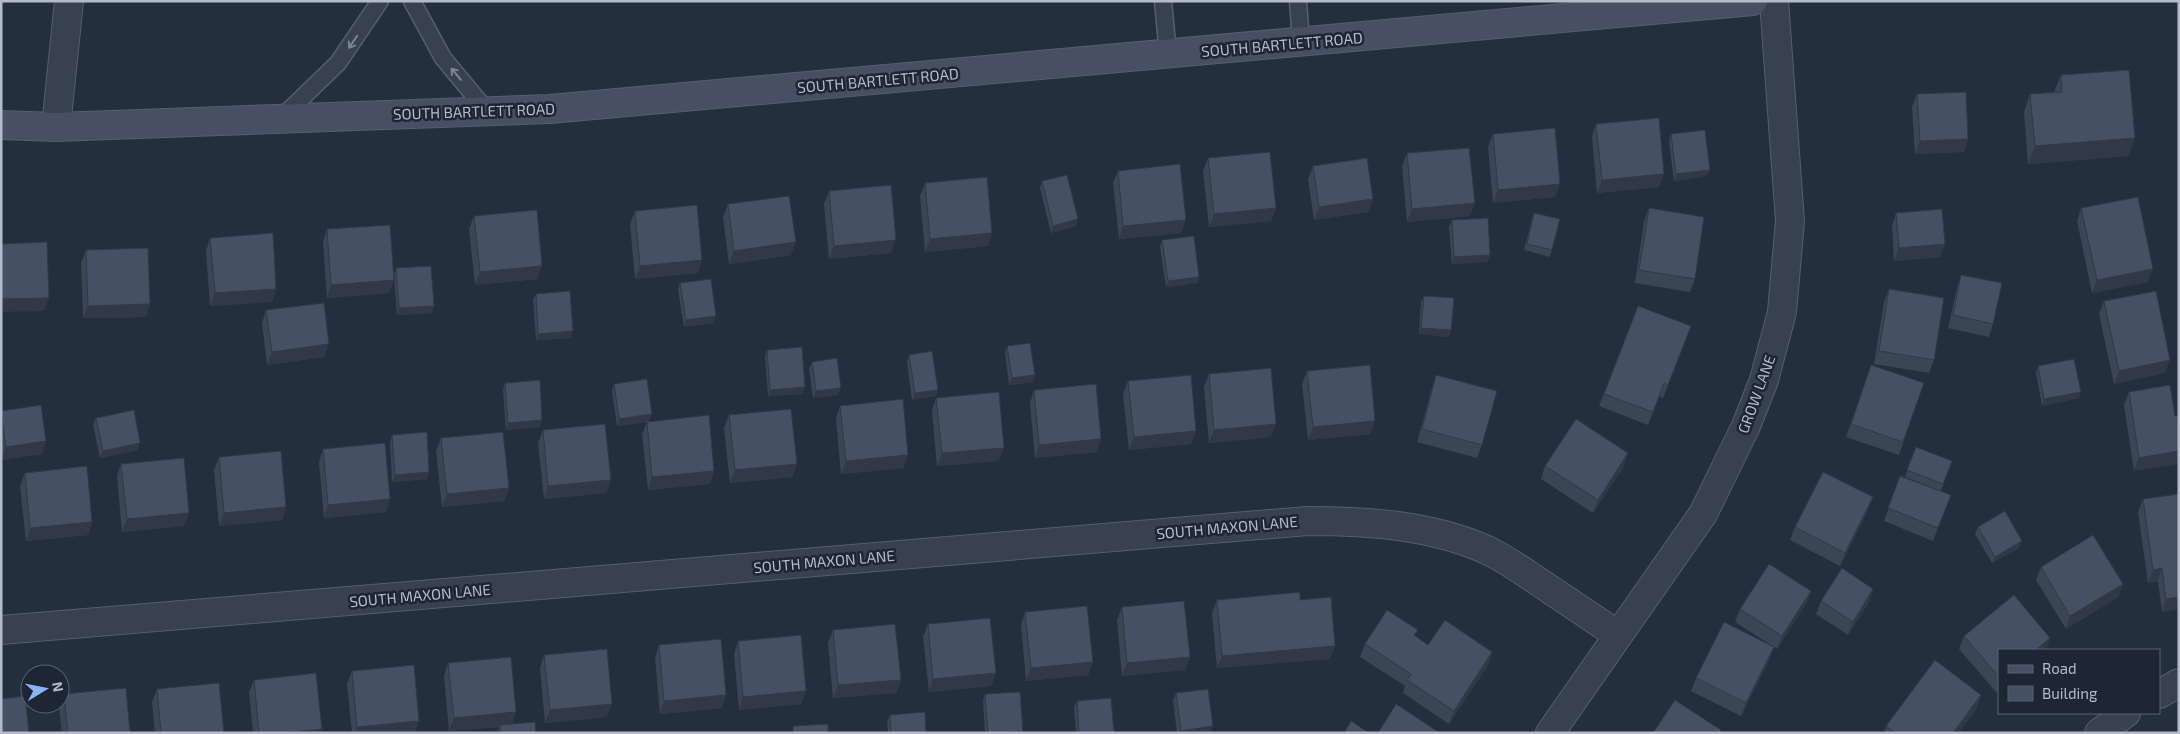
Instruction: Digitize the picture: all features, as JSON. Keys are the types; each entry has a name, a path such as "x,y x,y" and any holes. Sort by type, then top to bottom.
{"main road":[{"name":"SOUTH BARTLETT ROAD","path":"1,125 56,127 550,109 1753,1"}],"street":[{"path":"56,127 69,1"},
{"name":"GROW LANE","path":"1550,733 1703,514 1727,468 1764,380 1782,312 1790,221 1774,1"},
{"name":"SOUTH MAXON LANE","path":"1,630 1307,521 1351,521 1396,525 1431,532 1486,550 1513,564 1618,635"},
{"path":"2160,693 2179,683"},
{"path":"2099,733 2125,714"}],"lane":[{"path":"280,119 338,63 380,1"},
{"path":"412,1 443,58 487,111"},
{"path":"1163,1 1168,54"},
{"path":"1298,1 1301,42"}],"building":[{"path":"2129,70 2135,138 2035,146 2030,94 2062,92 2061,75"},
{"path":"1966,92 1968,139 1920,141 1917,94"},
{"path":"1659,118 1664,174 1602,180 1596,124"},
{"path":"1555,128 1560,184 1498,190 1493,134"},
{"path":"1705,130 1710,170 1676,174 1671,134"},
{"path":"1469,148 1475,203 1412,209 1407,153"},
{"path":"1270,152 1276,208 1214,214 1208,158"},
{"path":"1367,158 1373,199 1319,207 1313,166"},
{"path":"1180,164 1186,220 1123,226 1118,171"},
{"path":"1067,175 1078,219 1053,226 1042,181"},
{"path":"987,177 992,233 930,239 925,183"},
{"path":"891,185 896,240 834,246 829,191"},
{"path":"789,196 796,242 734,251 728,204"},
{"path":"2138,197 2153,269 2097,280 2081,208"},
{"path":"697,205 702,260 640,266 635,211"},
{"path":"1649,208 1704,217 1695,279 1639,270"},
{"path":"1942,209 1945,244 1899,248 1896,213"},
{"path":"537,210 542,266 480,272 474,216"},
{"path":"1534,213 1560,219 1552,250 1527,244"},
{"path":"1488,218 1490,255 1454,257 1452,220"},
{"path":"390,225 394,280 331,285 327,229"},
{"path":"273,233 276,289 215,293 210,238"},
{"path":"1194,236 1199,277 1168,281 1162,240"},
{"path":"47,242 49,298 1,299 1,244"},
{"path":"148,248 150,304 88,306 86,250"},
{"path":"431,266 434,306 399,308 396,268"},
{"path":"1961,275 2002,283 1993,324 1953,315"},
{"path":"711,279 716,316 686,320 680,283"},
{"path":"1889,289 1944,298 1934,360 1879,351"},
{"path":"570,291 573,331 538,334 536,294"},
{"path":"2156,291 2170,360 2119,371 2104,301"},
{"path":"1424,296 1454,298 1451,330 1421,328"},
{"path":"324,303 329,344 272,352 266,310"},
{"path":"1638,306 1691,326 1668,385 1664,383 1653,412 1604,394"},
{"path":"1030,343 1035,375 1012,378 1007,346"},
{"path":"802,347 805,387 770,390 767,350"},
{"path":"932,351 938,390 915,393 909,355"},
{"path":"837,358 841,388 816,391 812,362"},
{"path":"2074,359 2081,392 2044,399 2038,366"},
{"path":"1370,365 1375,421 1313,427 1307,371"},
{"path":"1871,365 1924,383 1903,442 1851,424"},
{"path":"1271,368 1276,424 1214,430 1209,374"},
{"path":"1191,375 1196,431 1134,437 1128,381"},
{"path":"1436,375 1497,391 1482,445 1422,429"},
{"path":"647,379 652,414 619,419 614,384"},
{"path":"540,380 542,420 508,423 505,383"},
{"path":"1096,384 1101,439 1039,445 1034,390"},
{"path":"2170,385 2175,416 2179,416 2179,451 2139,458 2129,392"},
{"path":"999,392 1004,448 942,453 936,398"},
{"path":"903,399 908,455 846,461 840,406"},
{"path":"41,405 46,441 6,447 1,411"},
{"path":"791,409 797,464 735,470 729,415"},
{"path":"134,410 140,443 103,451 96,418"},
{"path":"709,415 714,471 652,477 647,422"},
{"path":"1576,419 1628,453 1598,500 1545,466"},
{"path":"605,424 611,480 548,486 543,430"},
{"path":"427,432 429,472 395,475 392,435"},
{"path":"503,432 509,488 447,494 441,438"},
{"path":"385,443 390,499 328,505 323,449"},
{"path":"1916,447 1952,461 1943,484 1907,470"},
{"path":"281,451 286,507 224,513 219,457"},
{"path":"184,458 189,513 127,519 121,464"},
{"path":"87,466 92,522 30,528 25,473"},
{"path":"1823,472 1873,497 1845,553 1795,527"},
{"path":"1900,476 1951,495 1938,528 1888,508"},
{"path":"2179,494 2179,597 2166,599 2162,568 2153,570 2143,499"},
{"path":"2005,511 2022,541 1995,557 1978,527"},
{"path":"2093,535 2123,584 2070,616 2041,567"},
{"path":"1769,564 1811,591 1782,636 1740,609"},
{"path":"1842,568 1873,589 1853,622 1821,601"},
{"path":"1300,592 1300,600 1331,597 1335,646 1222,656 1217,600"},
{"path":"2014,595 2050,638 2037,649 1998,649 1998,676 1964,636"},
{"path":"1184,601 1190,657 1127,663 1122,607"},
{"path":"1087,606 1093,662 1031,668 1025,612"},
{"path":"1387,610 1418,630 1414,635 1428,645 1445,620 1492,652 1454,711 1407,680 1411,674 1365,644"},
{"path":"990,618 996,673 933,679 928,624"},
{"path":"1724,622 1774,647 1746,703 1696,678"},
{"path":"895,624 901,680 838,685 833,630"},
{"path":"801,635 806,691 743,697 738,641"},
{"path":"721,639 726,695 664,701 659,645"},
{"path":"607,649 612,704 550,710 544,655"},
{"path":"511,657 516,712 454,718 448,663"},
{"path":"1935,660 1981,695 1953,733 1895,733 1886,726"},
{"path":"414,665 419,721 357,727 352,671"},
{"path":"316,673 322,729 283,733 259,733 254,680"},
{"path":"219,683 224,733 161,733 157,689"},
{"path":"126,688 130,733 68,733 66,714 70,714 70,693"},
{"path":"1208,689 1213,726 1181,731 1176,693"},
{"path":"1020,692 1023,731 988,733 985,694"},
{"path":"20,697 20,714 27,714 29,733 1,733 1,699"},
{"path":"1111,698 1114,733 1079,733 1077,701"},
{"path":"1675,700 1721,730 1720,733 1653,733"},
{"path":"1396,704 1440,733 1378,733"},
{"path":"925,712 926,733 891,733 890,715"},
{"path":"1351,721 1369,733 1344,733"},
{"path":"535,722 536,733 501,733 500,725"},
{"path":"828,724 828,733 793,733 793,726"}]}
